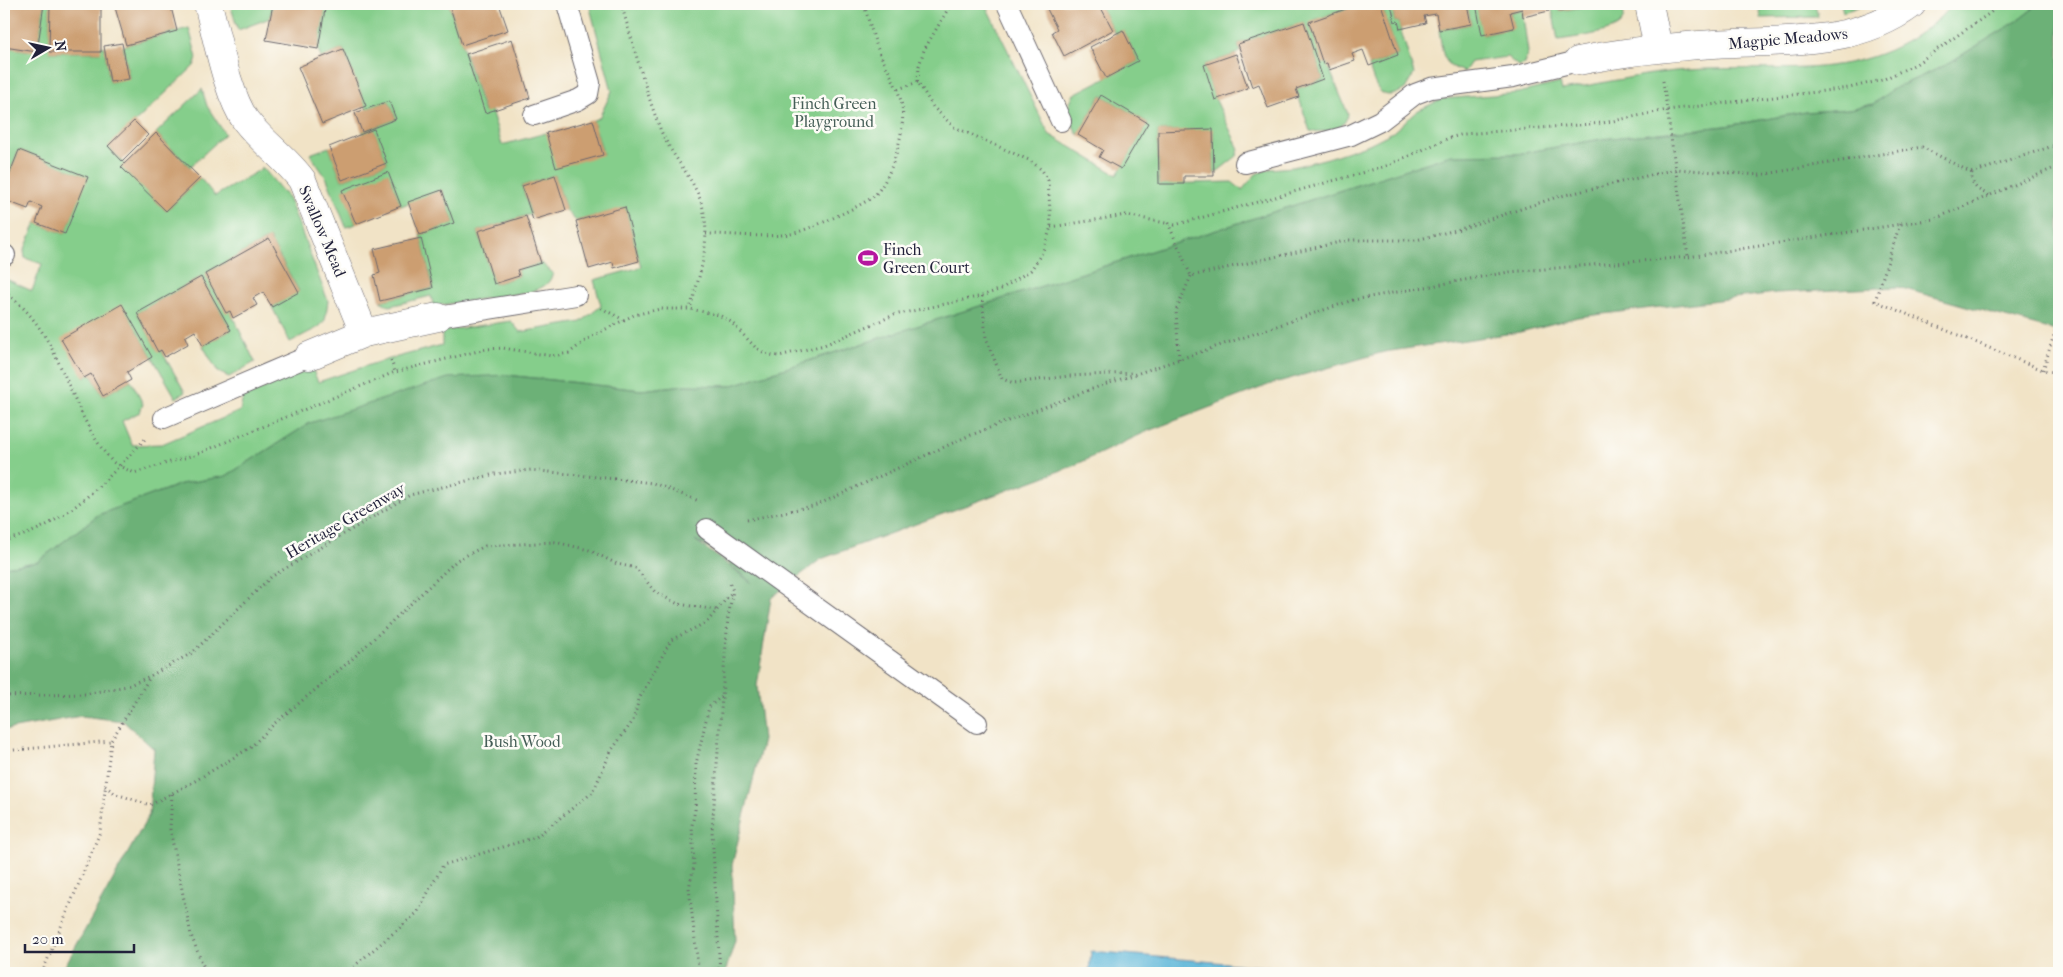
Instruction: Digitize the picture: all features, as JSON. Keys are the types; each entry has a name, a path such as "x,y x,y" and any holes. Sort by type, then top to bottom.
{"street":[{"name":"Swallow Mead","path":"208,4 232,92 245,120 258,136 294,168 302,180 364,333"},
{"path":"1649,4 1658,48"},
{"name":"Magpie Meadows","path":"1578,61 1658,48 1836,36 1881,23 1912,4"},
{"path":"309,356 364,333 438,317"}],"lane":[{"path":"534,115 578,100 588,94 590,83 567,4"},
{"path":"1007,4 1061,121"},
{"path":"1245,163 1351,136 1380,121 1415,94 1431,88 1513,77 1578,61"},
{"path":"438,317 576,295"},
{"path":"164,418 309,356"},
{"path":"707,529 977,723"}],"path":[{"path":"621,4 653,112 665,141 696,191 704,210 706,234 704,263 690,309 718,315 731,322 756,348 768,355 780,356 824,345 913,309 982,296 1001,289 1031,270 1044,251 1051,227 1048,180 1042,170 1029,160 954,127 933,107 918,82 919,66 924,50 948,9 954,4"},
{"path":"706,234 789,234 804,230 873,197 883,187 904,123 898,89 877,48 864,4"},
{"path":"1051,227 1126,215 1175,225 1249,206 1386,166 1449,138 1464,134 1603,123 1668,110 1849,88 1882,80 1916,64 1990,13 2000,4"},
{"path":"898,89 918,82"},
{"path":"1668,110 1688,257"},
{"path":"1191,276 1350,240 1416,240 1460,229 1557,197 1676,169 1760,175 1922,147 1972,173 2059,144"},
{"path":"720,973 712,831 728,617 733,591 707,529 817,505 966,437 1139,373 1353,300 1510,272 1688,257 1934,219 2059,166"},
{"path":"1972,173 1971,181 1975,188 1989,195"},
{"path":"1168,223 1191,276 1176,311 1179,359"},
{"path":"1900,224 1875,301 2042,370 2059,372"},
{"path":"982,296 986,338 1002,379 1014,383 1069,376 1139,373"},
{"path":"2042,370 2059,319"},
{"path":"4,540 20,537 36,530 94,492 164,418"},
{"name":"Heritage Greenway","path":"4,696 85,694 127,686 150,676 192,653 271,577 410,495 495,474 531,470 653,483 699,500 707,529"},
{"path":"105,786 116,794 150,805 251,747 275,723 350,661 457,560 485,546 555,542 588,550 617,564 636,568 655,592 678,604 716,610"},
{"path":"346,973 417,913 443,865 536,836 593,792 611,751 633,721 639,698 671,640 707,622 733,591"},
{"path":"42,973 100,832 111,741 150,676"},
{"path":"695,973 698,966 689,888 694,866 692,825 695,810 696,764 709,707 723,695"},
{"path":"4,751 111,741"},
{"path":"172,793 170,830 191,935 206,973"}],"green space":[{"name":"Finch Green Playground","path":"44,4 50,4 50,52 100,52 101,47 104,46 110,82 129,78 123,47 189,28 197,58 194,66 109,147 125,164 122,167 166,211 200,178 215,196 263,168 289,199 328,301 325,320 319,327 290,342 272,307 299,291 269,238 205,274 226,312 230,311 255,362 229,377 218,372 203,346 231,330 201,277 137,313 158,351 161,350 185,392 176,398 122,305 84,378 91,374 103,396 131,380 143,404 140,412 122,421 132,445 162,444 240,411 243,397 312,368 318,382 375,363 442,345 442,331 511,321 520,332 581,322 601,306 594,280 641,267 625,208 576,221 566,210 555,175 522,186 531,214 478,231 494,284 519,276 517,270 541,263 553,273 544,286 529,292 434,306 431,296 390,306 380,301 433,288 420,235 454,223 442,190 401,206 388,173 343,190 356,224 346,227 327,179 310,154 329,147 342,180 387,163 374,130 363,134 362,132 396,119 389,101 367,109 343,49 321,58 318,49 326,4 449,4 484,112 491,110 502,145 546,133 603,154 593,120 599,118 612,91 589,4 985,4 1049,134 1117,175 1148,123 1101,95 1078,135 1066,112 1074,94 1138,61 1123,31 1115,34 1099,4 1360,4 1309,22 1323,63 1327,63 1348,114 1346,120 1338,128 1328,131 1310,131 1296,89 1323,79 1304,22 1238,44 1240,51 1236,54 1204,65 1214,96 1239,149 1237,156 1214,174 1213,130 1158,131 1159,184 1232,182 1242,190 1256,174 1269,169 1293,167 1328,158 1369,144 1393,132 1417,111 1442,99 1518,93 1560,83 1562,90 1675,71 1822,67 1856,61 1889,50 1922,32 1954,4 2039,4 2017,21 1944,66 1893,89 1874,104 1849,109 1806,112 1726,126 1602,139 1517,154 1451,155 730,386 685,385 641,390 507,375 310,423 226,476 181,484 98,515 37,562 4,567 4,278 32,291 42,264 25,258 24,251 36,223 65,234 87,177 19,150 4,188 4,47 37,52"},
{"path":"230,4 273,4 270,18 238,30"},
{"path":"1381,4 1391,4 1395,22 1398,21 1414,74 1405,89 1390,95 1384,94 1376,86 1369,66 1398,55"},
{"path":"1467,4 1476,4 1483,35 1513,28 1510,12 1522,9 1528,52 1524,64 1518,66 1507,57 1471,62 1464,72 1456,69 1447,61 1442,51 1439,30 1471,24"},
{"path":"1551,4 1558,4 1559,11 1600,4 1623,4 1624,16 1617,27 1610,30 1558,40"},
{"path":"1759,4 1815,4 1818,17 1761,18"},
{"path":"1841,4 1867,4 1843,12"},
{"name":"Bush Wood","path":"2039,4 2059,4 2059,332 1898,287 1776,293 1578,317 1520,332 1384,352 1271,384 1148,431 1073,466 821,559 771,598 757,686 763,740 732,865 735,941 725,973 61,973 149,815 154,749 123,721 81,716 4,730 4,567 37,562 98,515 181,484 226,476 310,423 448,378 507,375 641,390 685,385 730,386 1451,155 1517,154 1602,139 1726,126 1806,112 1849,109 1873,104 1893,89 1944,66 2017,21","holes":["695,540 710,548 752,583"]},
{"path":"202,89 207,106 225,134 190,167 156,133"}],"water":[{"path":"1091,951 1338,973 1089,973"}],"building":[{"path":"4,4 44,4 37,52 4,47"},
{"path":"50,4 101,4 101,52 49,52"},
{"path":"114,4 162,4 164,9 171,7 177,31 126,45"},
{"path":"273,4 326,4 318,49 266,40"},
{"path":"449,4 499,4 508,30 462,45"},
{"path":"1053,4 1099,4 1113,30 1064,56 1052,32 1057,29 1046,7"},
{"path":"1360,4 1381,4 1398,55 1369,66 1363,50 1352,54 1355,61 1329,70 1327,63 1323,64 1309,22"},
{"path":"1391,4 1467,4 1471,24 1439,30 1436,14 1424,16 1426,23 1400,29 1398,21 1395,22"},
{"path":"1476,4 1548,4 1549,11 1523,17 1522,9 1510,12 1514,28 1482,35"},
{"path":"1558,4 1583,4 1583,6 1559,11"},
{"path":"1304,22 1323,79 1296,89 1299,97 1268,108 1259,84 1252,87 1238,44"},
{"path":"1123,30 1138,61 1106,78 1090,47"},
{"path":"512,39 530,98 485,113 466,54"},
{"path":"122,43 129,79 110,82 104,46"},
{"path":"343,49 366,106 322,124 298,67"},
{"path":"1236,54 1248,88 1215,100 1204,65"},
{"path":"1101,95 1148,123 1121,169 1099,157 1103,150 1078,135"},
{"path":"389,101 396,119 362,132 355,113"},
{"path":"593,120 603,155 556,168 546,133"},
{"path":"134,121 148,135 122,161 108,146"},
{"path":"374,129 387,163 342,180 329,147"},
{"path":"1213,129 1214,176 1184,176 1184,184 1159,184 1158,131"},
{"path":"156,133 200,178 166,211 121,167"},
{"path":"19,150 88,177 65,234 36,223 42,207 31,202 28,209 4,200 6,192 4,188"},
{"path":"388,172 401,206 356,224 342,190"},
{"path":"555,175 566,210 533,220 522,186"},
{"path":"442,190 454,223 420,235 408,202"},
{"path":"625,207 639,261 614,268 613,262 589,269 576,221"},
{"path":"526,216 541,263 517,270 519,276 494,284 478,231"},
{"path":"269,238 299,292 272,307 263,292 253,298 257,305 233,318 230,311 226,313 205,274"},
{"path":"421,238 433,288 380,301 374,275 380,273 374,249"},
{"path":"201,277 231,330 203,346 195,331 185,337 188,344 165,357 161,350 158,352 137,313"},
{"path":"122,304 152,357 127,372 131,380 103,396 91,374 84,378 61,339"}],"place":[{"name":"Finch Green Court","path":"868,258"}]}
